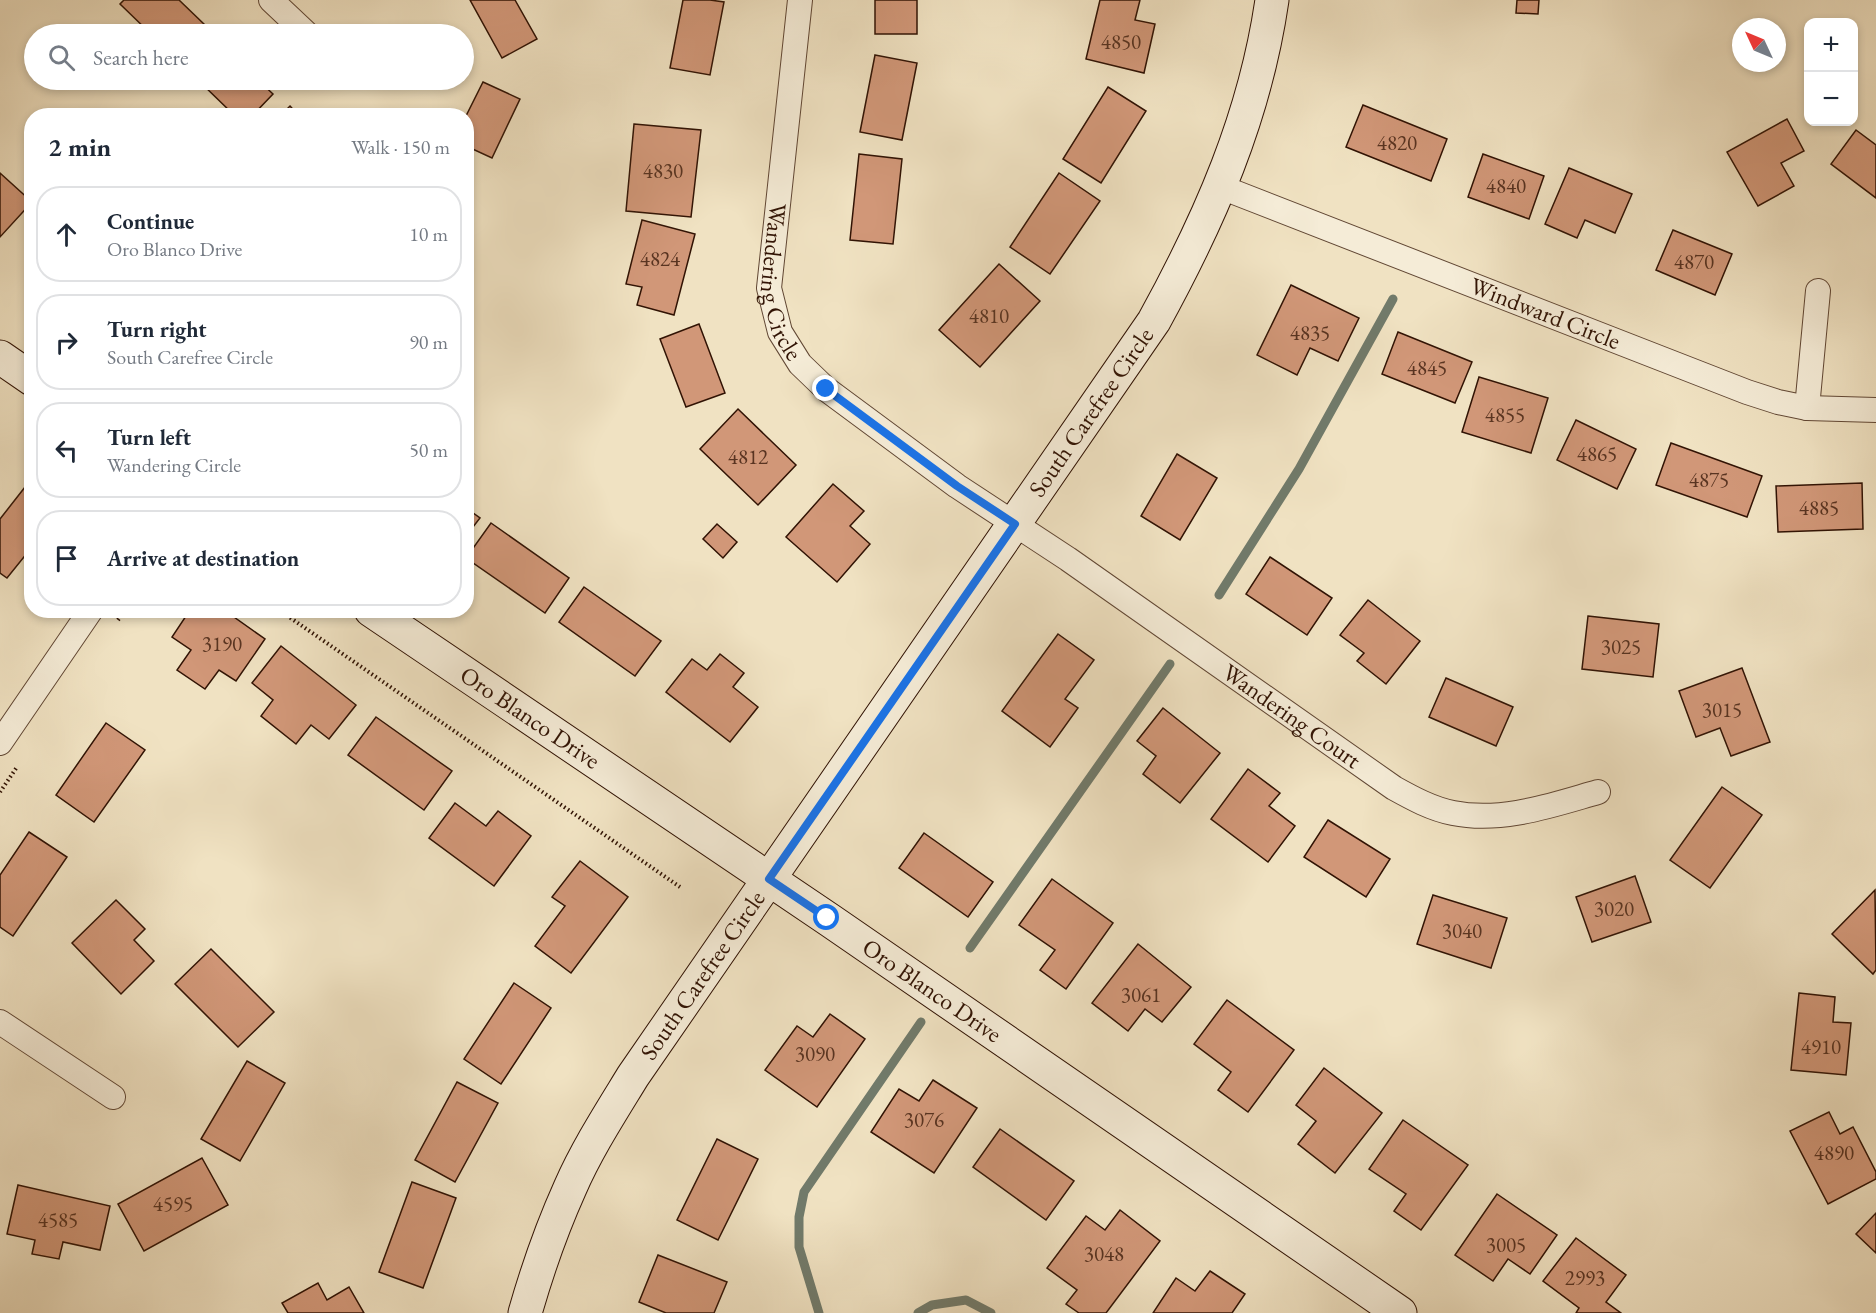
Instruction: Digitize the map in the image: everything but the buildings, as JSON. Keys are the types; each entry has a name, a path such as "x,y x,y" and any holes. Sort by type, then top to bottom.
{"main road":[{"name":"South Carefree Circle","path":"525,1313 571,1186 606,1120 633,1076 1154,321 1186,262 1221,187 1249,105 1272,0"},
{"path":"0,357 24,374"},
{"name":"Oro Blanco Drive","path":"384,618 769,879 1400,1313"}],"street":[{"path":"271,0 296,24"},
{"name":"Wandering Circle","path":"800,0 769,288 780,332 800,364 826,389 957,486 1015,524"},
{"name":"Windward Circle","path":"1221,187 1747,392 1807,408 1876,410"},
{"path":"1807,408 1818,291"},
{"name":"Wandering Court","path":"1015,524 1394,788 1423,803 1453,813 1489,816 1539,809 1598,792"},
{"path":"0,743 86,618"},
{"path":"0,1022 113,1097"}],"path":[{"path":"291,618 680,887"}],"waterway":[{"path":"1219,595 1299,469 1393,299"},
{"path":"970,948 1170,664"},
{"path":"819,1313 799,1247 799,1217 804,1192 921,1022"},
{"path":"918,1313 932,1305 966,1300 991,1313"}],"route":[{"path":"826,389 957,486 1015,524 769,879 827,918"}]}
